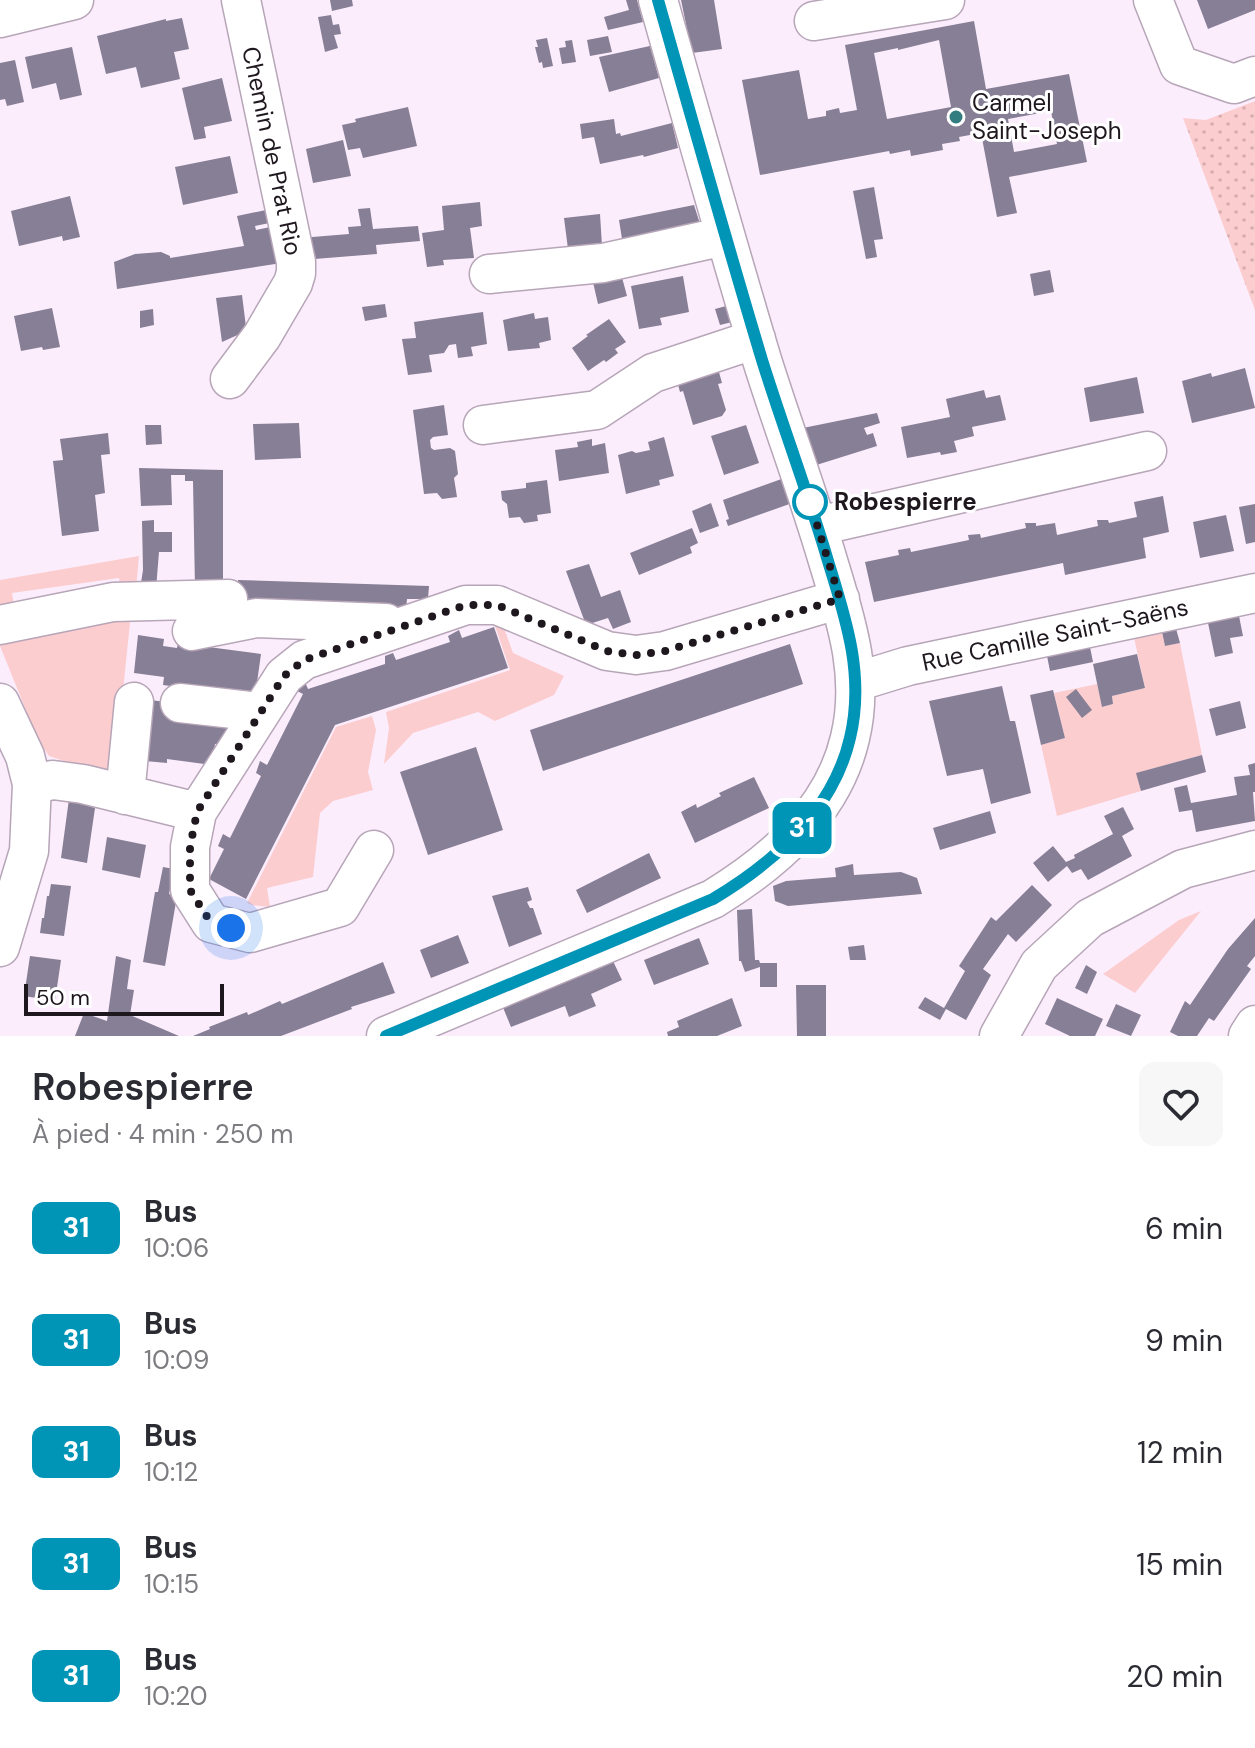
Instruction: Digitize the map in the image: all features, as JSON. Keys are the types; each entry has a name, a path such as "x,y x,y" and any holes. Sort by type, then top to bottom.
{"street":[{"path":"0,18 74,0"},
{"name":"Chemin de Prat Rio","path":"230,379 262,336 296,273 241,0"},
{"path":"386,1036 713,899 761,868 821,806 834,783 851,737 856,682 853,647 818,526 756,339 658,0"},
{"path":"814,21 945,0"},
{"path":"1153,0 1179,65 1234,84 1255,76"},
{"path":"489,274 603,263 725,236"},
{"path":"483,425 597,410 653,373 756,339"},
{"path":"818,526 1147,451"},
{"name":"Rue Camille Saint-Saëns","path":"856,682 908,666 1255,593"},
{"path":"0,625 113,602 228,599"},
{"path":"374,850 340,907 250,933 211,923 190,890 190,847 197,812 284,676 304,660 466,605 497,605 607,651 636,655 665,651 840,599"},
{"path":"192,631 256,618 409,624"},
{"path":"125,795 134,702"},
{"path":"0,703 25,756 32,784 29,851 0,947"},
{"path":"180,703 260,712"},
{"path":"32,784 53,780 83,784 197,812"},
{"path":"999,1036 1039,965 1090,918 1183,869 1255,850"},
{"path":"1248,1036 1255,1025"}],"shaded area":[{"path":"1255,101 1255,310 1183,118 1206,120"},
{"path":"139,556 136,589 121,591 119,578 12,593 15,611 0,619 0,580"},
{"path":"131,613 114,778 49,756 38,740 0,646 4,638"},
{"path":"499,614 513,653 564,676 554,695 495,721 478,712 413,733 384,764 389,728 386,712 510,670 492,617"},
{"path":"1161,627 1165,646 1180,643 1202,755 1137,773 1141,791 1057,816 1041,745 1065,738 1054,693 1097,684 1103,707 1113,704 1112,696 1145,688 1133,633"},
{"path":"372,716 376,730 368,772 373,790 333,801 320,813 313,877 267,888 270,907 247,903 336,727"},
{"path":"1201,911 1135,993 1103,974 1179,920"}],"building":[{"path":"330,0 352,0 353,6 332,11"},
{"path":"626,0 637,0 643,22 608,30 604,17 629,10"},
{"path":"681,0 714,0 722,49 692,53"},
{"path":"1197,0 1255,0 1255,10 1208,29"},
{"path":"331,15 333,25 339,24 341,34 334,35 338,48 325,52 318,17"},
{"path":"182,18 189,49 174,52 180,79 141,88 136,67 106,74 97,36"},
{"name":"Carmel Saint-Joseph","path":"974,21 986,89 1069,74 1087,162 1009,177 1017,213 997,217 981,133 942,144 943,150 911,156 910,150 890,154 889,151 760,175 742,80 799,70 808,119 826,116 826,111 839,108 840,113 857,110 845,45","holes":["939,40 951,107 887,119 874,53","1051,111 1057,144 1014,152 1008,119"]},
{"path":"608,36 612,52 590,56 587,40"},
{"path":"547,38 553,66 543,68 535,47 538,47 536,40"},
{"path":"572,40 576,62 562,64 559,48 566,47 565,41"},
{"path":"650,46 659,78 609,92 599,57"},
{"path":"72,47 82,95 60,100 56,83 32,89 25,57"},
{"path":"15,60 24,102 7,106 5,99 0,100 0,63"},
{"path":"222,78 232,121 204,127 206,138 194,140 182,88"},
{"path":"408,107 417,146 363,158 360,148 348,150 342,125"},
{"path":"614,119 616,134 620,133 621,136 672,123 678,148 600,164 594,137 582,139 580,124"},
{"path":"343,140 351,176 313,183 306,149"},
{"path":"230,156 238,193 183,205 175,167"},
{"path":"874,187 883,239 874,240 877,257 866,259 853,191"},
{"path":"70,196 80,237 63,241 62,236 19,246 11,211"},
{"path":"480,202 482,226 470,228 474,258 443,260 444,265 427,267 422,233 444,230 442,206"},
{"path":"694,205 702,230 623,245 619,220"},
{"path":"276,208 279,221 255,226 256,230 280,225 288,262 117,289 114,262 135,254 161,252 170,258 244,246 237,216"},
{"path":"370,208 373,229 418,226 420,241 376,245 377,254 302,260 300,238 349,234 348,227 361,226 358,209"},
{"path":"600,214 602,246 568,249 564,218"},
{"path":"620,270 627,296 598,304 592,278"},
{"path":"1050,270 1054,292 1034,296 1030,274"},
{"path":"683,276 689,312 660,318 662,325 639,329 631,286"},
{"path":"242,295 246,327 242,333 222,342 216,298"},
{"path":"385,304 387,317 365,321 362,307"},
{"path":"726,306 732,322 720,325 715,309"},
{"path":"52,308 60,347 21,351 14,316"},
{"path":"153,309 154,325 140,328 140,311"},
{"path":"483,312 487,344 471,347 473,356 458,358 456,344 449,345 444,353 429,355 432,372 408,375 402,339 416,338 414,322"},
{"path":"534,313 535,319 548,317 551,340 539,343 540,348 508,351 503,320"},
{"path":"609,319 626,342 615,349 618,353 588,371 572,348"},
{"path":"717,365 722,383 718,384 726,410 722,416 693,425 676,377"},
{"path":"1245,368 1255,408 1192,423 1182,381"},
{"path":"1137,377 1144,413 1090,422 1084,388"},
{"path":"984,390 986,398 1000,395 1006,420 972,427 974,436 954,441 957,452 907,458 901,427 950,417 946,399"},
{"path":"444,405 448,435 433,437 430,440 431,448 455,451 458,474 454,478 457,497 442,499 437,493 424,494 413,410"},
{"path":"877,413 880,423 864,428 867,435 873,433 877,446 810,467 798,429"},
{"path":"299,423 301,458 255,460 253,424"},
{"path":"145,425 161,425 162,444 146,445"},
{"path":"746,425 759,463 724,475 711,436"},
{"path":"108,433 110,454 101,455 105,493 95,495 99,531 62,536 53,461 63,460 60,439"},
{"path":"664,437 674,476 659,480 660,485 626,494 618,455 650,450 648,442"},
{"path":"592,439 592,446 605,443 609,473 559,481 555,450 578,447 577,442"},
{"path":"139,468 223,470 223,588 195,588 193,481 185,481 185,475 171,475 172,505 141,506"},
{"path":"787,477 795,502 728,526 723,500"},
{"path":"547,480 551,513 537,515 538,521 524,523 520,517 509,518 501,491 526,488 526,483"},
{"path":"1163,496 1169,532 1143,538 1146,558 1065,575 1063,563 874,602 865,562 899,555 898,550 910,548 911,552 969,540 968,535 980,534 981,538 1026,528 1025,523 1036,523 1036,526 1055,523 1057,535 1098,526 1097,520 1108,520 1109,523 1137,517 1134,502"},
{"path":"711,503 719,526 700,533 692,511"},
{"path":"1255,504 1255,542 1246,544 1239,507"},
{"path":"1226,515 1234,551 1200,558 1193,522"},
{"path":"154,520 154,532 172,532 172,552 159,552 156,589 140,589 143,570 142,521"},
{"path":"692,528 698,543 690,547 692,553 639,575 630,553"},
{"path":"589,564 601,597 620,590 631,622 613,629 608,618 586,625 566,571"},
{"path":"238,580 429,586 428,599 407,599 406,610 237,603"},
{"path":"1238,611 1243,636 1230,638 1233,653 1215,657 1207,618"},
{"path":"1175,625 1180,643 1165,646 1161,627"},
{"path":"494,627 508,668 335,725 246,899 209,879 224,849 218,846 223,834 230,838 261,776 256,773 260,761 267,765 303,694 297,691 305,682 308,689 385,664 385,656 393,653 396,660 450,642 448,636 459,630 462,638"},
{"path":"138,635 164,639 163,646 177,648 178,643 261,654 255,697 163,685 164,677 134,673"},
{"path":"1089,642 1093,662 1050,671 1046,651"},
{"path":"790,644 803,684 543,771 530,730"},
{"path":"1137,654 1145,688 1112,696 1113,704 1102,707 1093,664"},
{"path":"1002,686 1010,721 1015,721 1031,793 991,804 983,769 947,776 929,701"},
{"path":"1076,689 1092,710 1082,718 1066,697"},
{"path":"1053,690 1065,738 1041,745 1030,695"},
{"path":"151,700 172,703 229,725 226,745 215,744 212,765 167,759 167,763 145,761"},
{"path":"1240,701 1246,728 1216,736 1209,709"},
{"path":"476,747 503,830 428,855 400,772"},
{"path":"1202,755 1206,772 1141,791 1136,773"},
{"path":"1255,763 1255,821 1196,832 1192,810 1179,812 1174,788 1187,785 1191,803 1237,795 1234,777 1250,775 1248,765"},
{"path":"754,777 769,808 695,843 681,812 696,804 697,808 721,796 719,793"},
{"path":"69,799 95,808 87,863 61,858"},
{"path":"1123,807 1134,829 1122,836 1132,856 1088,880 1081,869 1072,873 1067,866 1048,882 1033,863 1053,846 1066,862 1075,858 1074,855 1113,834 1104,816"},
{"path":"990,811 996,833 940,850 933,828"},
{"path":"107,837 146,845 140,878 102,870"},
{"path":"649,853 661,878 587,913 576,890"},
{"path":"853,864 854,875 901,872 917,878 922,894 788,906 775,901 773,886 786,881 836,877 835,868"},
{"path":"163,867 174,869 169,894 177,896 165,966 143,962 155,892 158,892"},
{"path":"51,884 71,886 64,936 40,933"},
{"path":"1032,885 1052,905 1016,942 1008,934 983,969 991,975 966,1020 946,1009 940,1020 918,1008 925,997 944,1008 965,971 959,966 991,917 996,921"},
{"path":"528,887 532,900 527,902 533,908 542,934 509,947 492,896"},
{"path":"752,909 755,960 777,963 777,987 760,987 760,967 745,972 739,961 737,910"},
{"path":"1255,918 1255,956 1247,966 1251,969 1214,1021 1209,1018 1197,1036 1178,1036 1170,1032 1185,1001 1190,1005 1228,949"},
{"path":"458,935 469,963 431,978 420,950"},
{"path":"699,938 709,964 654,985 644,960"},
{"path":"864,945 866,960 850,960 848,947"},
{"path":"30,956 61,960 55,1001 24,996"},
{"path":"116,956 131,960 127,989 134,990 130,1015 179,1036 75,1036 84,1013 107,1021"},
{"path":"612,959 622,980 591,994 596,1006 569,1017 565,1006 511,1027 502,1005"},
{"path":"383,962 395,993 351,1007 281,1036 193,1036 247,1012 248,1015 280,1001 282,1004"},
{"path":"1086,965 1097,972 1087,994 1075,988"},
{"path":"796,985 826,985 826,1036 797,1036"},
{"path":"732,998 742,1026 717,1036 668,1036 667,1032 679,1027 677,1021"},
{"path":"1057,998 1103,1019 1095,1036 1070,1036 1045,1024"},
{"path":"1116,1004 1141,1015 1131,1036 1106,1026"}],"bus line":[{"name":"31","path":"386,1036 713,899 740,883 780,851 821,806 834,783 851,737 856,682 853,647 818,526 763,363 658,0"}],"place":[{"name":"Carmel Saint-Joseph","path":"956,117"},
{"name":"Robespierre","path":"810,502"}],"route":[{"path":"231,928 211,923 190,890 190,847 197,812 284,676 304,660 466,605 497,605 607,651 636,655 665,651 840,599 809,499 810,502"}]}
